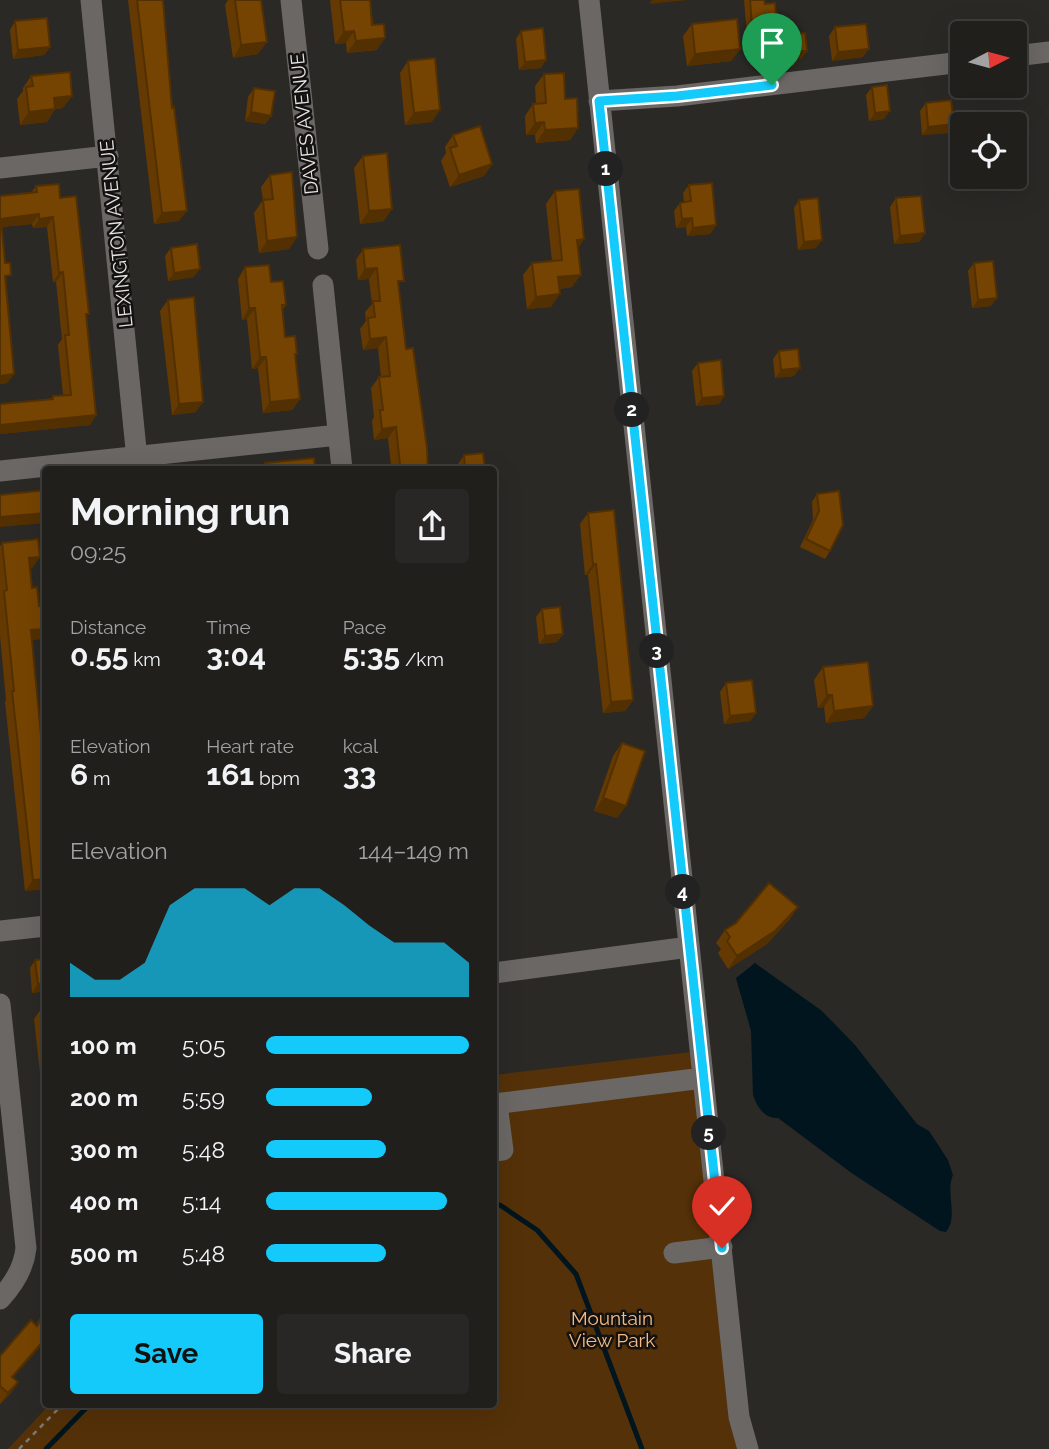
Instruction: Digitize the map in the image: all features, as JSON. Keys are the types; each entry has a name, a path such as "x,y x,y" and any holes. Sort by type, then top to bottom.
{"street":[{"name":"LEXINGTON AVENUE","path":"91,0 137,462"},
{"name":"DAVES AVENUE","path":"291,0 318,248"},
{"path":"589,0 739,1417 748,1449"},
{"path":"1027,55 1049,52"},
{"path":"599,101 677,96 950,63"},
{"path":"0,168 108,156"},
{"path":"323,285 342,466"},
{"path":"76,466 137,462 338,435"},
{"path":"0,471 42,468"},
{"path":"0,931 42,926"},
{"path":"497,973 689,947"},
{"path":"0,1004 6,1124 26,1248 19,1274 0,1299"},
{"path":"497,1104 703,1078"},
{"path":"497,1116 503,1150 497,1151"},
{"path":"674,1253 722,1248"}],"path":[{"path":"19,1449 59,1408"}],"green space":[{"name":"Mountain View Park","path":"700,1051 742,1449 8,1449 46,1408 497,1408 497,1075"}],"water":[{"path":"755,963 822,1011 855,1045 917,1124 929,1131 948,1160 953,1175 950,1190 952,1212 950,1226 946,1232 940,1231 853,1174 778,1118 769,1117 759,1108 753,1095 751,1031 736,978"}],"building":[{"path":"137,0 163,0 172,108 174,107 187,211 162,213"},
{"path":"235,0 261,0 267,42 241,45"},
{"path":"340,0 370,0 372,25 384,24 385,38 356,41 354,31 344,32"},
{"path":"750,0 764,0 765,4 775,3 778,33 760,35 759,26 752,27"},
{"path":"47,18 50,47 18,50 15,21"},
{"path":"737,19 740,49 695,54 692,24"},
{"path":"866,24 869,49 838,52 835,27"},
{"path":"543,28 546,60 525,62 521,31"},
{"path":"805,33 807,51 799,51 799,58 773,60 771,36"},
{"path":"435,58 440,110 414,113 408,61"},
{"path":"70,72 72,96 54,98 55,109 29,112 26,87 33,86 31,76"},
{"path":"564,73 565,99 577,98 578,128 545,130 544,122 535,123 533,104 546,103 544,74"},
{"path":"887,85 890,111 875,113 872,87"},
{"path":"254,88 275,91 271,116 251,112"},
{"path":"951,100 950,124 928,127 926,103"},
{"path":"480,126 492,164 459,175 450,148 457,146 453,135"},
{"path":"387,153 392,209 369,211 363,156"},
{"path":"292,172 297,237 267,241 263,200 273,199 270,175"},
{"path":"712,183 716,225 693,228 692,218 682,219 680,203 691,201 689,185"},
{"path":"59,184 60,198 76,196 89,314 86,314 96,415 0,425 0,404 71,395 63,272 59,273 53,217 39,219 39,214 1,219 5,263 10,263 11,275 5,276 14,374 0,376 0,196 37,192 36,186"},
{"path":"579,189 584,239 577,240 581,275 558,277 560,294 536,297 532,263 562,260 555,191"},
{"path":"921,196 925,233 900,236 896,198"},
{"path":"818,198 822,240 804,242 799,200"},
{"path":"197,244 200,269 174,273 171,248"},
{"path":"400,245 404,281 398,281 406,349 413,348 428,466 389,466 400,465 396,427 382,429 379,377 390,376 386,337 370,339 368,318 375,317 373,301 380,301 377,268 365,269 363,249"},
{"path":"993,261 997,298 978,300 974,263"},
{"path":"269,265 271,282 283,281 286,305 282,305 285,337 295,336 300,399 270,402 266,357 260,357 255,308 249,308 245,267"},
{"path":"194,297 203,402 179,404 168,300"},
{"path":"798,349 800,368 781,370 779,351"},
{"path":"721,360 724,396 702,398 698,363"},
{"path":"483,453 485,466 465,466 464,455"},
{"path":"314,458 315,466 266,466 265,463"},
{"path":"42,490 42,513 0,517 0,495"},
{"path":"839,491 843,525 830,551 806,539 819,511 817,494"},
{"path":"614,510 633,700 611,702 588,513"},
{"path":"38,539 40,557 29,558 32,588 37,587 39,606 42,606 42,629 31,630 42,746 42,879 33,880 12,691 2,543"},
{"path":"560,607 563,634 545,636 542,609"},
{"path":"868,662 873,706 834,711 832,695 827,695 823,667"},
{"path":"752,680 756,713 730,716 726,683"},
{"path":"622,743 645,751 626,806 603,798"},
{"path":"769,883 798,907 775,931 737,956 727,941 730,937 725,930 736,923"},
{"path":"42,959 42,984 38,984 35,960"},
{"path":"42,1317 42,1343 12,1377 18,1382 8,1393 0,1386 0,1356 31,1320 37,1326"}],"waterway":[{"path":"497,1205 537,1230 576,1274 642,1449"},
{"path":"46,1449 86,1408"}],"route":[{"path":"722,1248 599,101 677,96 772,85"}]}
